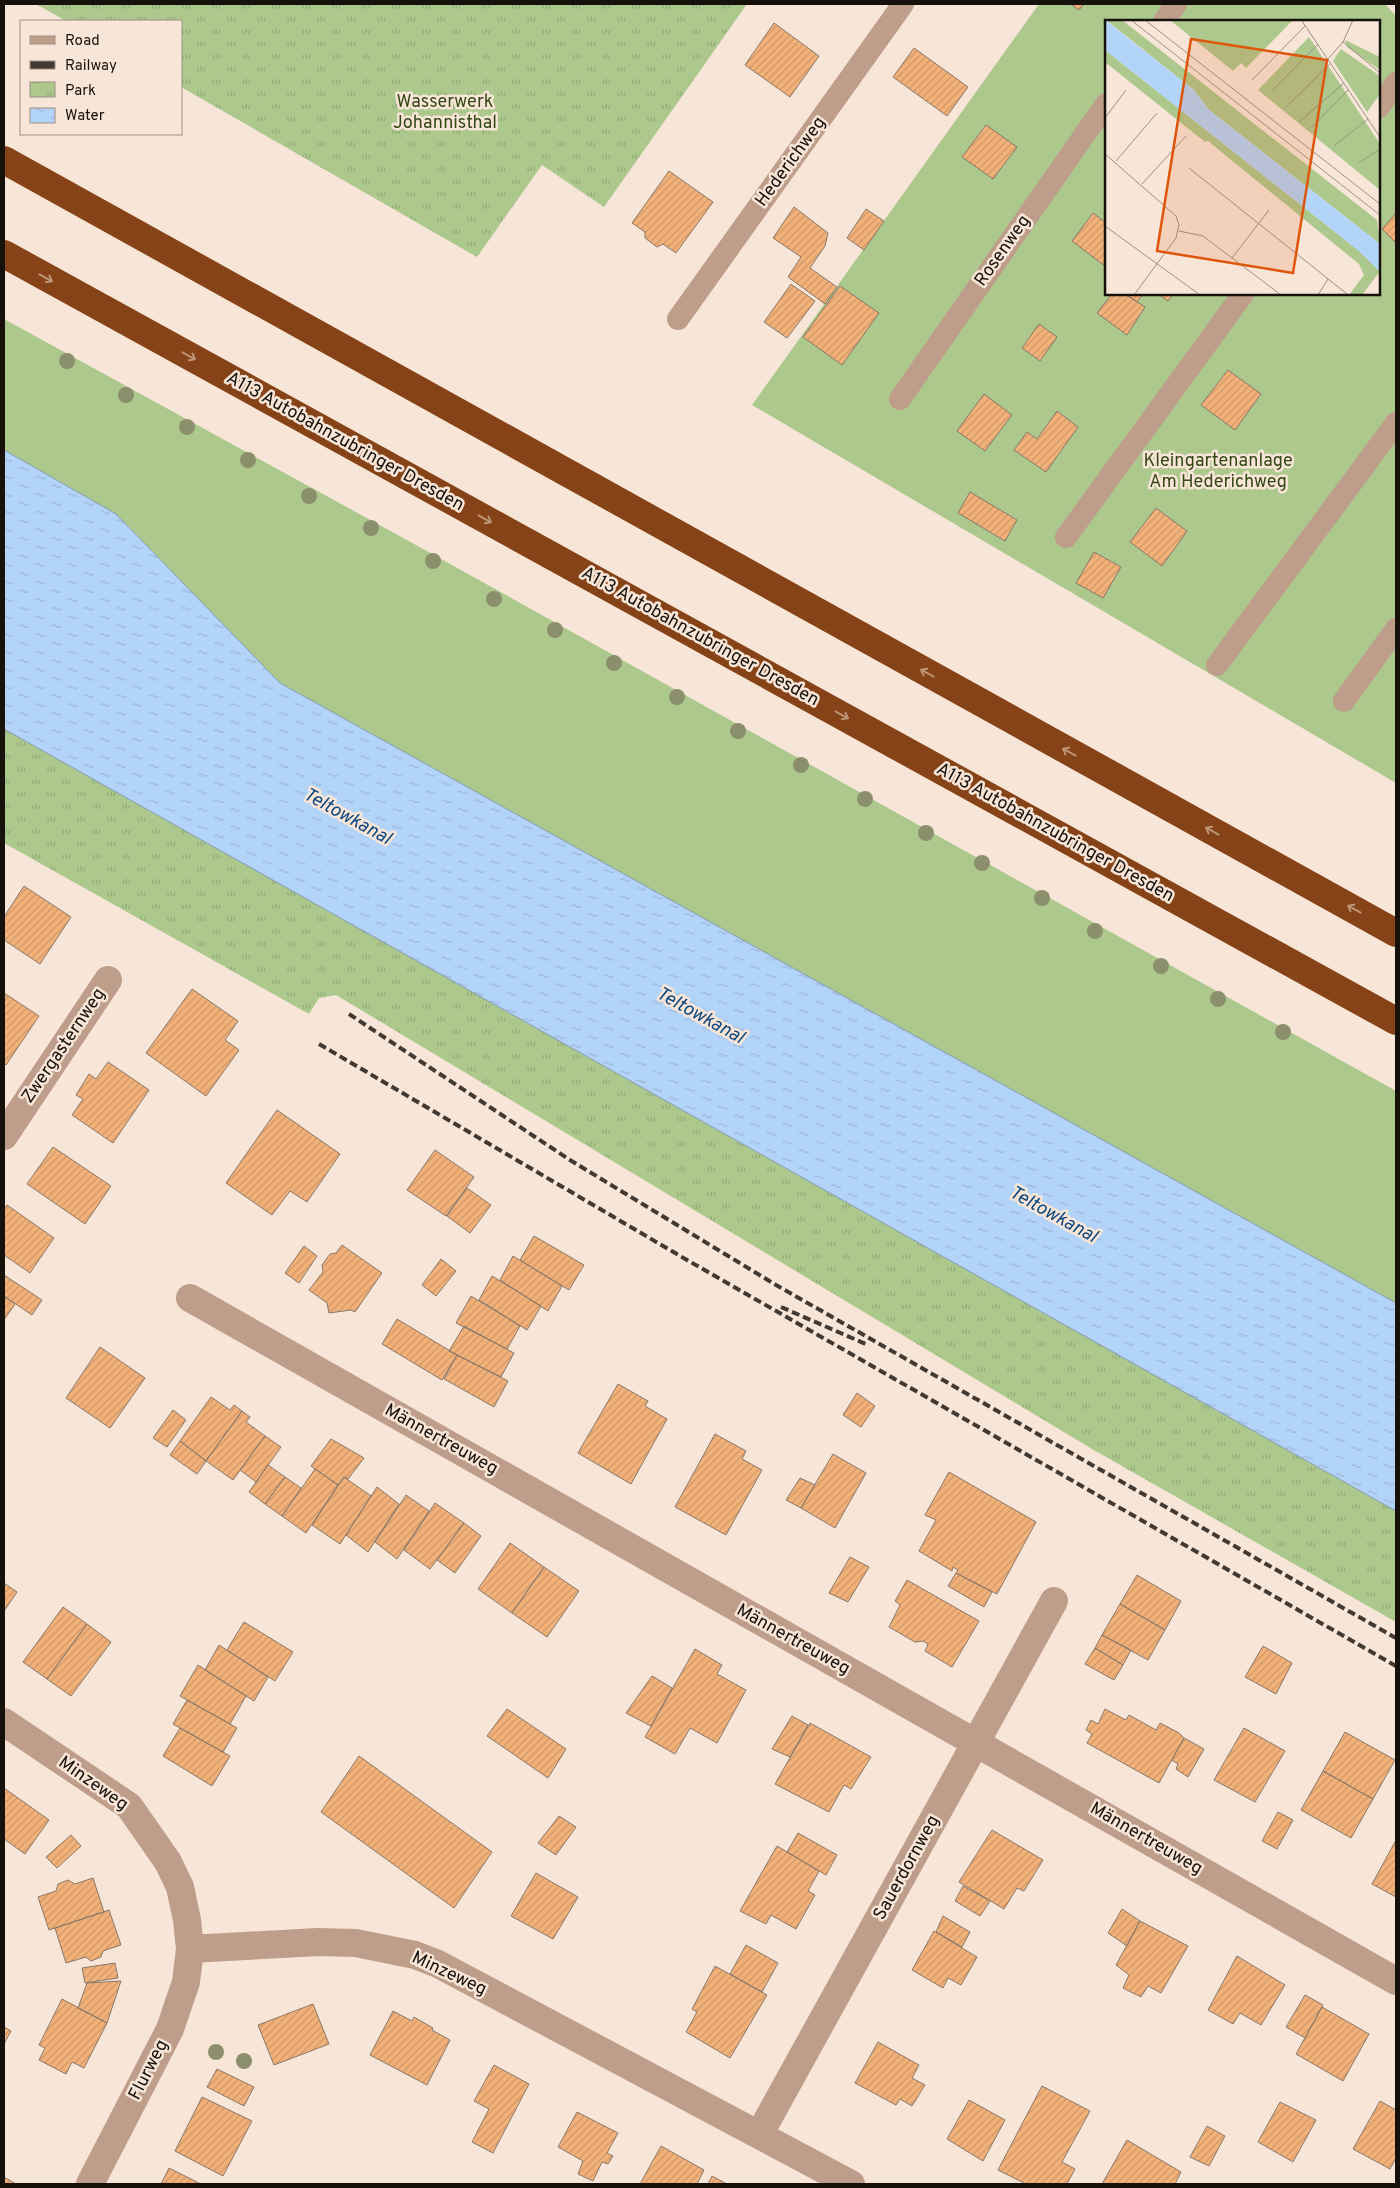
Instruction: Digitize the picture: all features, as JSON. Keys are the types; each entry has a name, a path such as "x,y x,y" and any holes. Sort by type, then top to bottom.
{"highway":[{"path":"4,160 1396,933"},
{"name":"A113 Autobahnzubringer Dresden","path":"4,254 1396,1021"}],"street":[{"name":"Zwergasternweg","path":"4,1136 108,980"},
{"name":"Männertreuweg","path":"190,1298 1396,1981"},
{"name":"Sauerdornweg","path":"759,2135 1054,1601"},
{"name":"Minzeweg","path":"4,1722 129,1806 168,1862 180,1887 187,1920 190,1949 318,1942 356,1943 415,1956 438,1964 851,2184"},
{"name":"Flurweg","path":"90,2184 170,2029 185,1987 190,1949"}],"lane":[{"name":"Hederichweg","path":"678,319 903,4"},
{"path":"1165,20 1176,4"},
{"path":"1380,106 1396,83"},
{"name":"Rosenweg","path":"900,399 1105,105"},
{"path":"1066,537 1242,295"},
{"path":"1218,665 1396,424"},
{"path":"1344,701 1396,629"}],"green space":[{"name":"Wasserwerk Johannisthal","path":"36,4 747,4 604,207 542,165 477,257 182,88 182,20 64,20"},
{"name":"Kleingartenanlage Am Hederichweg","path":"1039,4 1385,4 1396,16 1396,783 752,405"},
{"path":"4,319 425,550 1396,1091 1396,1303 280,683 116,514 4,450"},
{"path":"4,729 1396,1511 1396,1622 1092,1449 336,995 319,998 309,1014 4,843"}],"water":[{"name":"Teltowkanal","path":"4,450 116,514 280,683 1396,1303 1396,1511 4,729"}],"building":[{"path":"1070,4 1084,4 1079,10"},
{"path":"774,23 819,56 790,97 745,65"},
{"path":"914,48 968,87 947,116 893,77"},
{"path":"986,125 1017,147 993,179 962,157"},
{"path":"669,171 713,202 676,253 663,244 657,247 645,238 645,232 632,223"},
{"path":"794,207 828,233 825,246 810,268 837,287 825,304 788,277 801,257 773,238"},
{"path":"866,209 884,221 864,250 847,238"},
{"path":"1093,213 1105,222 1105,266 1072,241"},
{"path":"1396,213 1396,241 1395,242 1382,229"},
{"path":"791,284 815,301 787,338 764,322"},
{"path":"840,286 879,313 842,365 803,337"},
{"path":"1111,295 1127,295 1145,307 1127,335 1097,313"},
{"path":"1126,295 1142,295 1137,302"},
{"path":"1159,295 1172,295 1168,301"},
{"path":"1039,324 1057,337 1040,361 1022,348"},
{"path":"1228,370 1261,394 1235,430 1201,405"},
{"path":"984,394 1012,415 985,451 957,431"},
{"path":"1057,411 1078,427 1046,472 1014,450 1027,432 1037,439"},
{"path":"970,492 1017,520 1005,541 958,513"},
{"path":"1156,508 1187,531 1162,566 1130,542"},
{"path":"1094,552 1121,567 1103,598 1076,583"},
{"path":"24,886 71,917 40,964 4,940 4,917"},
{"path":"192,989 238,1021 225,1040 239,1050 206,1096 146,1053"},
{"path":"4,993 39,1016 6,1065 4,1063"},
{"path":"108,1062 149,1090 113,1143 72,1115 83,1099 76,1095 89,1074 96,1079"},
{"path":"277,1110 340,1154 307,1202 290,1191 272,1215 226,1183"},
{"path":"53,1147 111,1186 85,1224 27,1184"},
{"path":"435,1150 474,1177 446,1216 407,1190"},
{"path":"467,1188 491,1205 470,1233 447,1216"},
{"path":"7,1205 54,1238 30,1273 4,1255 4,1209"},
{"path":"534,1236 584,1265 569,1290 520,1260"},
{"path":"342,1245 382,1273 355,1312 351,1310 329,1313 327,1303 309,1290 323,1272 322,1265 330,1254 336,1253"},
{"path":"304,1246 317,1256 299,1283 285,1273"},
{"path":"513,1256 562,1286 548,1311 500,1280"},
{"path":"441,1259 456,1271 436,1296 422,1285"},
{"path":"4,1275 42,1300 32,1315 4,1296"},
{"path":"492,1276 541,1306 527,1330 479,1300"},
{"path":"4,1296 15,1304 4,1320"},
{"path":"471,1296 520,1326 507,1349 456,1323"},
{"path":"397,1319 457,1355 442,1380 382,1344"},
{"path":"464,1326 514,1353 501,1377 449,1351"},
{"path":"100,1347 145,1378 110,1428 66,1398"},
{"path":"457,1355 508,1381 494,1407 444,1379"},
{"path":"618,1384 648,1401 645,1406 667,1419 631,1484 578,1453"},
{"path":"857,1393 875,1406 861,1427 843,1415"},
{"path":"211,1397 230,1410 234,1405 242,1411 206,1461 180,1441"},
{"path":"173,1410 186,1420 167,1447 153,1438"},
{"path":"242,1411 250,1417 246,1422 265,1436 233,1480 206,1461"},
{"path":"715,1434 746,1451 742,1459 762,1470 726,1535 675,1507"},
{"path":"265,1436 281,1447 256,1482 240,1470"},
{"path":"331,1439 364,1458 348,1479 344,1477 338,1485 311,1466"},
{"path":"180,1441 206,1461 197,1474 170,1455"},
{"path":"833,1454 866,1473 835,1528 801,1508"},
{"path":"268,1465 285,1477 265,1504 249,1492"},
{"path":"315,1469 338,1485 306,1533 282,1516"},
{"path":"949,1472 1036,1522 997,1594 956,1573 958,1570 953,1567 952,1571 919,1551 936,1520 925,1515"},
{"path":"285,1477 301,1488 282,1516 265,1504"},
{"path":"344,1477 371,1496 340,1544 312,1525"},
{"path":"800,1478 815,1485 801,1508 786,1500"},
{"path":"377,1487 399,1504 368,1552 346,1535"},
{"path":"406,1495 429,1511 397,1559 375,1542"},
{"path":"435,1503 464,1523 430,1569 404,1550"},
{"path":"464,1523 481,1536 455,1573 437,1560"},
{"path":"510,1543 544,1567 512,1613 478,1589"},
{"path":"850,1557 869,1567 848,1602 829,1593"},
{"path":"544,1567 579,1591 547,1637 512,1613"},
{"path":"956,1573 992,1592 984,1607 948,1586"},
{"path":"1137,1575 1181,1601 1165,1630 1120,1604"},
{"path":"907,1580 979,1621 952,1667 925,1651 928,1644 923,1641 915,1642 889,1627 900,1605 895,1601"},
{"path":"4,1583 17,1592 4,1611"},
{"path":"1120,1604 1165,1630 1148,1660 1102,1635"},
{"path":"63,1607 87,1624 47,1679 23,1662"},
{"path":"244,1622 293,1652 275,1681 227,1650"},
{"path":"87,1624 111,1642 71,1696 47,1679"},
{"path":"1102,1635 1131,1650 1123,1665 1095,1648"},
{"path":"219,1645 268,1677 254,1701 205,1670"},
{"path":"1263,1646 1292,1663 1276,1694 1245,1677"},
{"path":"1095,1648 1123,1665 1114,1680 1085,1664"},
{"path":"695,1649 722,1665 717,1674 746,1690 717,1743 690,1728 675,1754 645,1737"},
{"path":"198,1665 246,1696 230,1724 180,1696"},
{"path":"652,1676 672,1688 651,1726 626,1713"},
{"path":"187,1700 237,1728 223,1752 173,1724"},
{"path":"507,1709 566,1749 548,1778 487,1736"},
{"path":"1105,1709 1126,1720 1129,1715 1156,1730 1160,1723 1179,1733 1184,1738 1159,1783 1087,1743 1092,1734 1086,1730 1091,1720 1098,1724"},
{"path":"792,1716 808,1725 790,1757 772,1749"},
{"path":"810,1723 871,1757 851,1789 844,1785 829,1812 775,1784"},
{"path":"180,1728 230,1756 212,1786 163,1756"},
{"path":"1244,1728 1285,1751 1255,1802 1214,1780"},
{"path":"1345,1732 1395,1760 1373,1799 1323,1771"},
{"path":"1184,1738 1204,1749 1188,1777 1176,1769 1178,1764 1172,1760"},
{"path":"359,1756 492,1852 454,1908 321,1812"},
{"path":"1323,1771 1373,1799 1351,1838 1301,1810"},
{"path":"4,1788 49,1820 25,1854 4,1839"},
{"path":"1278,1812 1293,1820 1277,1849 1262,1841"},
{"path":"559,1816 576,1827 556,1855 538,1843"},
{"path":"992,1830 1043,1860 1024,1891 1017,1888 1004,1909 959,1882"},
{"path":"798,1833 837,1855 826,1875 787,1852"},
{"path":"71,1835 81,1846 57,1868 46,1857"},
{"path":"1396,1840 1396,1897 1372,1884"},
{"path":"777,1846 819,1871 808,1891 815,1895 796,1929 771,1915 766,1924 740,1911"},
{"path":"536,1873 578,1897 553,1939 511,1916"},
{"path":"93,1878 104,1912 49,1930 38,1897 56,1891 58,1884 68,1880 75,1884"},
{"path":"963,1886 990,1901 980,1916 955,1901"},
{"path":"1122,1909 1140,1921 1127,1946 1108,1933"},
{"path":"109,1910 121,1945 103,1951 101,1957 91,1961 86,1957 66,1963 55,1928"},
{"path":"943,1916 970,1932 962,1947 936,1932"},
{"path":"1140,1921 1188,1946 1161,1993 1148,1986 1141,1997 1123,1988 1129,1975 1116,1965"},
{"path":"934,1931 977,1957 961,1985 948,1978 943,1988 912,1970"},
{"path":"746,1945 778,1963 762,1992 730,1974"},
{"path":"1237,1956 1285,1985 1261,2025 1240,2013 1233,2024 1208,2010"},
{"path":"115,1963 118,1978 85,1983 82,1968"},
{"path":"715,1966 767,1995 730,2058 686,2032 697,2012 692,2009"},
{"path":"121,1981 107,2023 78,2008 87,1983"},
{"path":"1305,1995 1323,2005 1305,2038 1286,2027"},
{"path":"62,1999 107,2023 84,2068 72,2062 66,2074 39,2060 45,2048 39,2045"},
{"path":"313,2004 329,2044 274,2065 258,2025"},
{"path":"1322,2007 1369,2034 1343,2081 1296,2054"},
{"path":"393,2011 412,2021 414,2017 450,2040 427,2085 370,2055"},
{"path":"4,2027 11,2031 4,2044"},
{"path":"878,2042 919,2065 912,2078 925,2085 912,2106 900,2099 896,2105 855,2083"},
{"path":"494,2065 529,2084 493,2153 472,2142 489,2109 474,2101"},
{"path":"217,2069 254,2087 244,2106 207,2087"},
{"path":"1042,2086 1090,2111 1062,2162 1075,2169 1067,2184 1026,2184 998,2170"},
{"path":"202,2097 252,2121 223,2176 175,2151"},
{"path":"969,2100 1005,2120 983,2161 947,2139"},
{"path":"1380,2101 1396,2110 1396,2158 1390,2169 1353,2149"},
{"path":"1280,2102 1316,2120 1293,2162 1258,2142"},
{"path":"577,2112 618,2133 607,2153 613,2156 608,2164 602,2162 593,2181 578,2174 583,2161 558,2147"},
{"path":"1207,2126 1225,2136 1209,2166 1190,2157"},
{"path":"1127,2140 1181,2172 1175,2184 1102,2184"},
{"path":"661,2146 704,2170 697,2184 640,2184"},
{"path":"169,2168 201,2184 161,2184"},
{"path":"712,2176 727,2184 708,2184"},
{"path":"4,2177 16,2184 4,2184"}],"railway":[{"path":"349,1014 570,1160 776,1285 1396,1638"},
{"path":"319,1044 687,1260 1396,1666"},
{"path":"781,1307 868,1345"}]}
